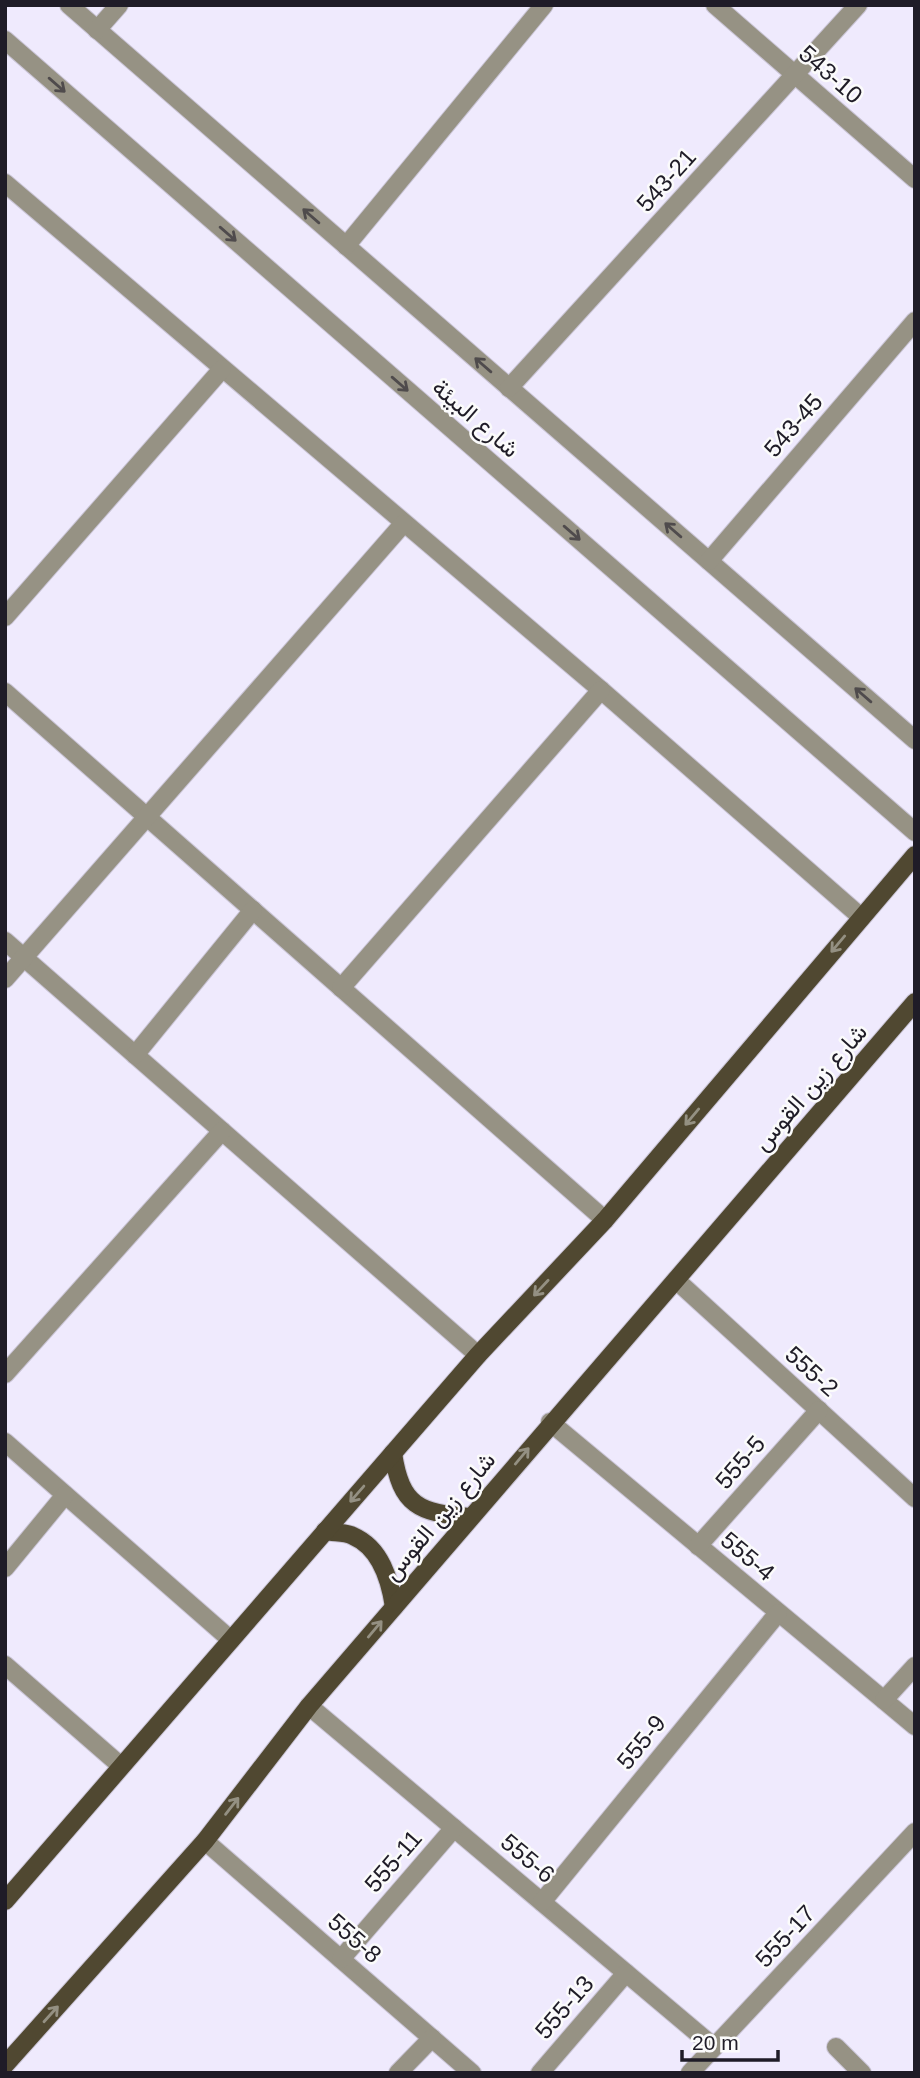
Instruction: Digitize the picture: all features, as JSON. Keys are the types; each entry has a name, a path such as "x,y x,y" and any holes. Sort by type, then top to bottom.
{"main road":[{"path":"5,1901 478,1354 605,1220 915,855"},
{"name":"شارع زين القوس","path":"5,2065 205,1841 309,1706 550,1422 915,1002"},
{"path":"393,1452 397,1478 407,1499 440,1515 470,1517"},
{"path":"325,1531 354,1536 385,1567 394,1607"}],"street":[{"name":"شارع البيئة","path":"69,5 915,740"},
{"path":"97,30 119,5"},
{"path":"346,246 544,5"},
{"name":"543-10","path":"715,5 915,178"},
{"name":"543-21","path":"509,388 858,5"},
{"name":"شارع البيئة","path":"5,40 915,832"},
{"path":"5,183 601,690 861,917"},
{"name":"543-45","path":"709,561 915,321"},
{"path":"5,617 222,369"},
{"path":"5,979 403,524"},
{"path":"341,988 601,690"},
{"path":"5,692 605,1220"},
{"path":"135,1055 253,910"},
{"path":"5,941 478,1354"},
{"path":"5,1374 222,1131"},
{"name":"555-2","path":"676,1280 912,1491"},
{"name":"555-5","path":"698,1546 819,1410"},
{"name":"555-4","path":"550,1422 915,1726"},
{"path":"5,1442 231,1640"},
{"path":"5,1568 65,1494"},
{"name":"555-9","path":"542,1902 778,1613"},
{"path":"5,1665 121,1766"},
{"path":"884,1700 915,1666"},
{"name":"555-6","path":"309,1706 714,2047"},
{"name":"555-11","path":"341,1959 454,1828"},
{"name":"555-17","path":"690,2073 915,1832"},
{"name":"555-8","path":"205,1841 472,2073"},
{"name":"555-13","path":"540,2073 626,1973"},
{"path":"398,2073 432,2038"},
{"path":"836,2047 862,2073"}]}
